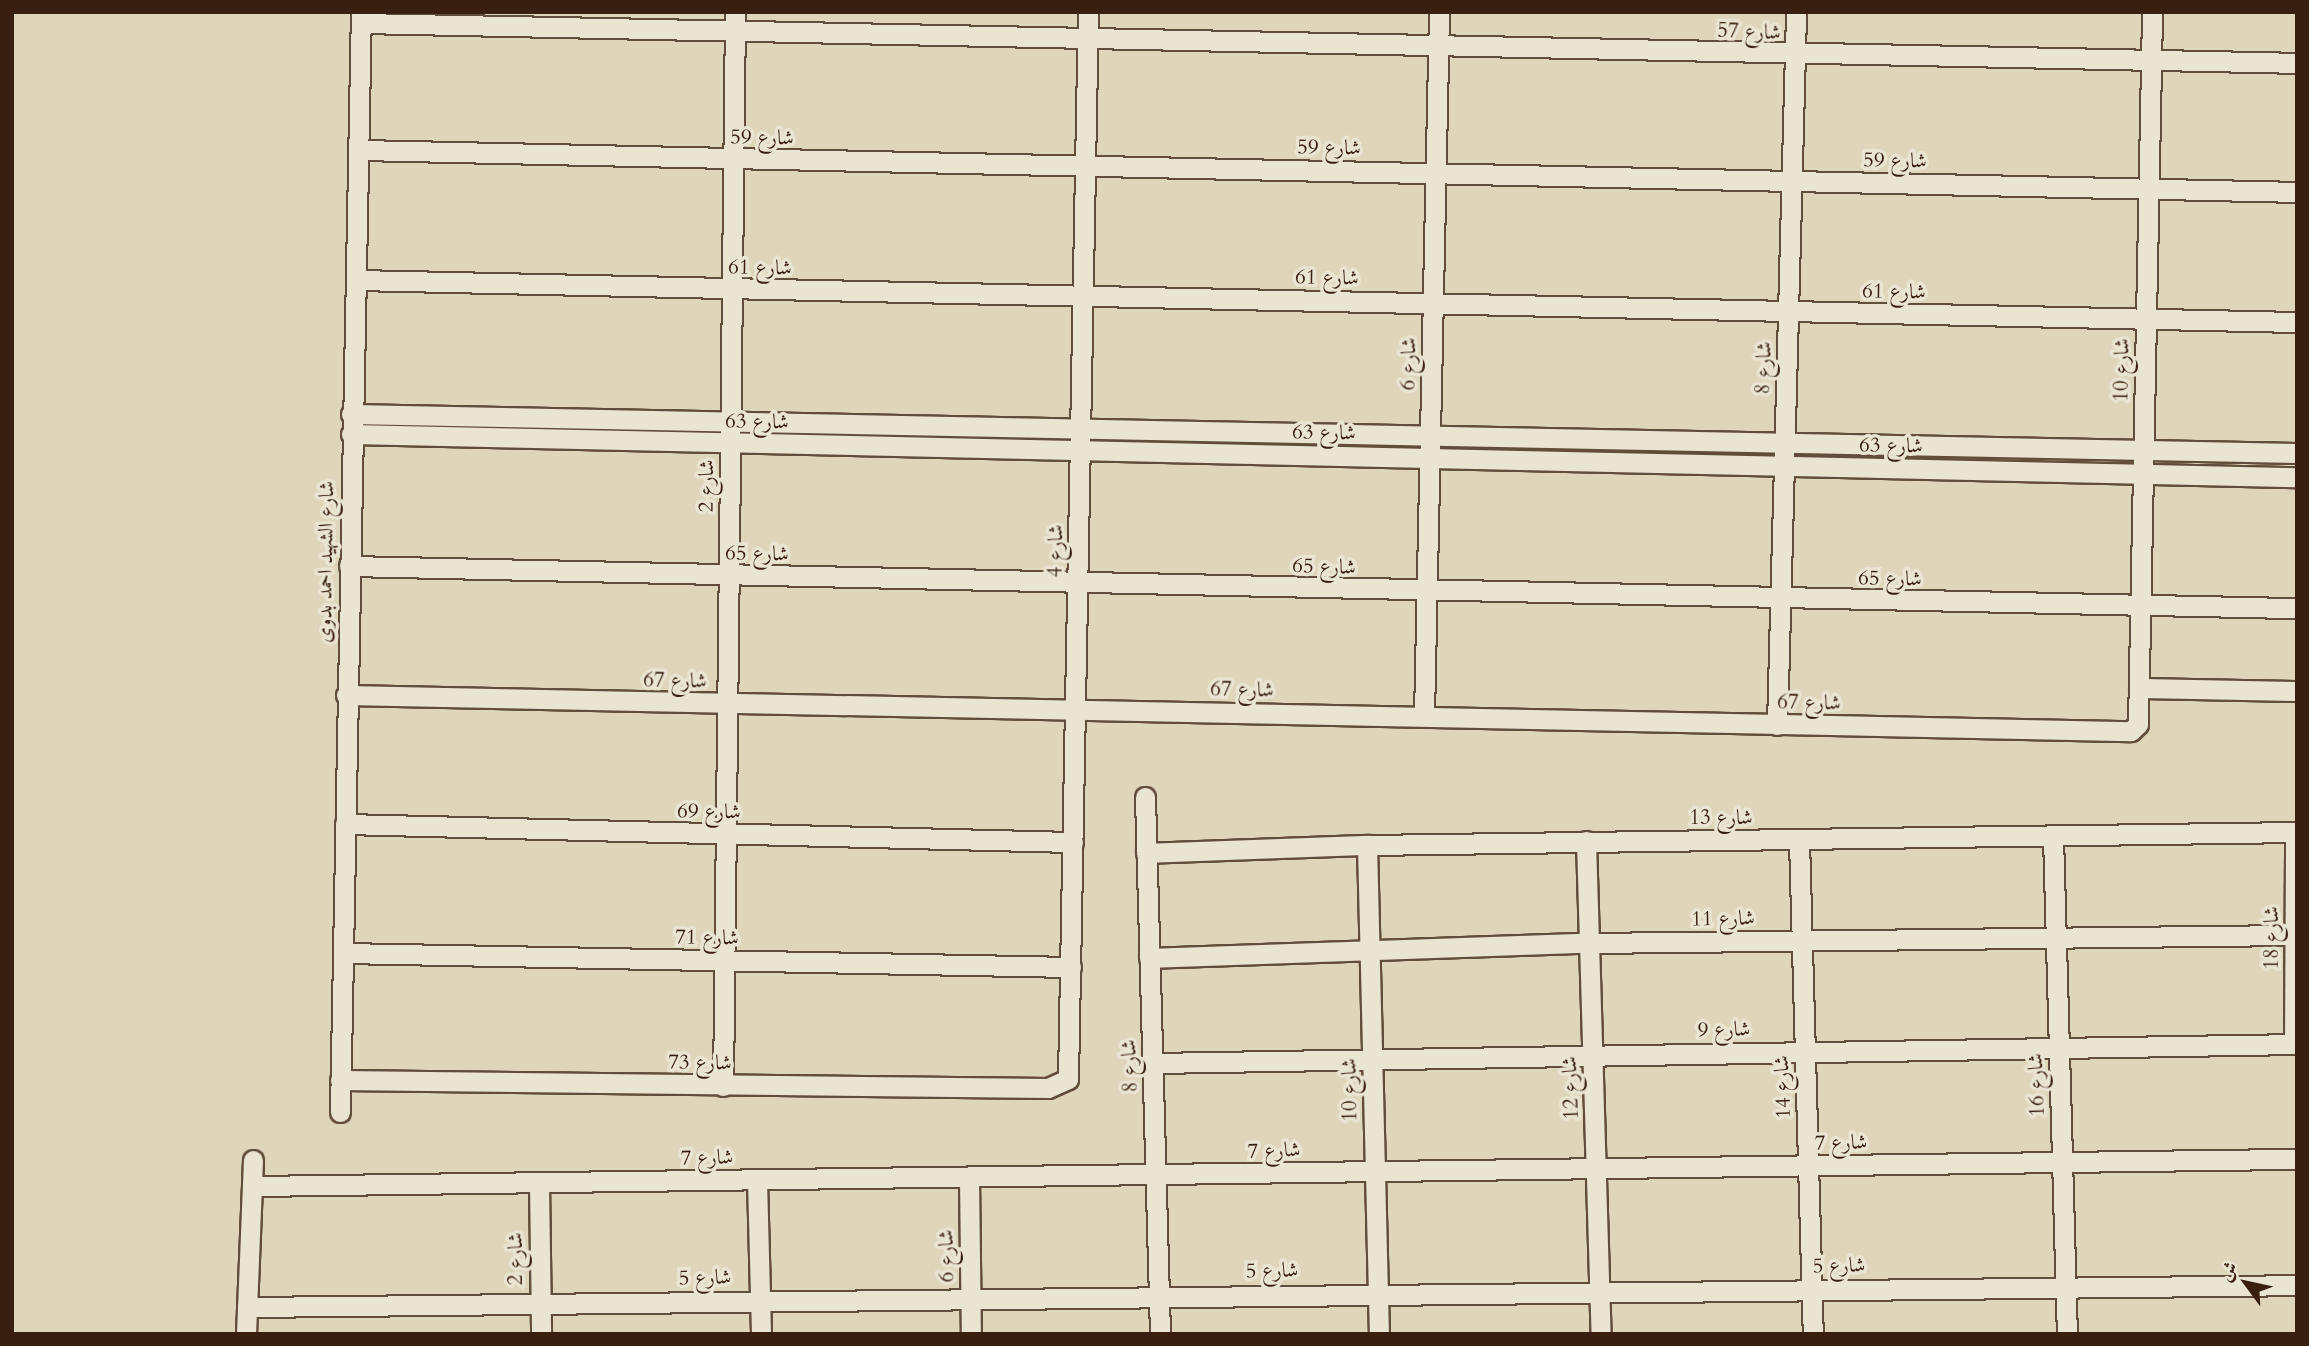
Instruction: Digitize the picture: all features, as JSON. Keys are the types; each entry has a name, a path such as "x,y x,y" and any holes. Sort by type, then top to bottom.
{"street":[{"name":"شارع 2","path":"723,1086 735,12"},
{"name":"شارع 4","path":"1059,1087 1068,1079 1088,12"},
{"name":"شارع 6","path":"1424,716 1439,12"},
{"name":"شارع 8","path":"1777,725 1796,12"},
{"name":"شارع 10","path":"2136,729 2152,12"},
{"name":"شارع 57","path":"361,18 735,33 2151,63 2297,63"},
{"name":"شارع الشهيد احمد بدوى","path":"340,1112 351,424 360,150 361,18"},
{"name":"شارع 59","path":"360,150 2297,192"},
{"name":"شارع 61","path":"356,280 2297,322"},
{"name":"شارع 63","path":"351,424 454,426 731,420 2297,453"},
{"name":"شارع 63","path":"454,426 731,444 2297,477"},
{"name":"شارع 65","path":"349,566 1427,593 2297,608"},
{"path":"2139,688 2297,691"},
{"name":"شارع 67","path":"346,695 1777,725 2136,729"},
{"name":"شارع 8","path":"1144,797 1160,1334"},
{"name":"شارع 69","path":"345,824 1073,842"},
{"name":"شارع 13","path":"1146,853 1586,841 2296,832"},
{"name":"شارع 18","path":"2295,1044 2296,832"},
{"name":"شارع 16","path":"2053,836 2067,1334"},
{"name":"شارع 14","path":"1799,840 1813,1334"},
{"name":"شارع 12","path":"1586,841 1601,1334"},
{"name":"شارع 10","path":"1367,845 1379,1334"},
{"name":"شارع 11","path":"1149,958 1589,943 2296,935"},
{"name":"شارع 71","path":"343,953 1071,967"},
{"name":"شارع 9","path":"1153,1063 2295,1044"},
{"name":"شارع 73","path":"340,1080 723,1086 1059,1087"},
{"name":"شارع 7","path":"252,1186 1157,1177 1375,1170 2062,1164 2297,1159"},
{"path":"246,1334 253,1160"},
{"name":"شارع 6","path":"969,1178 971,1334"},
{"path":"757,1180 761,1334"},
{"name":"شارع 2","path":"539,1183 541,1334"},
{"name":"شارع 5","path":"247,1307 1599,1289 2297,1286"}]}
